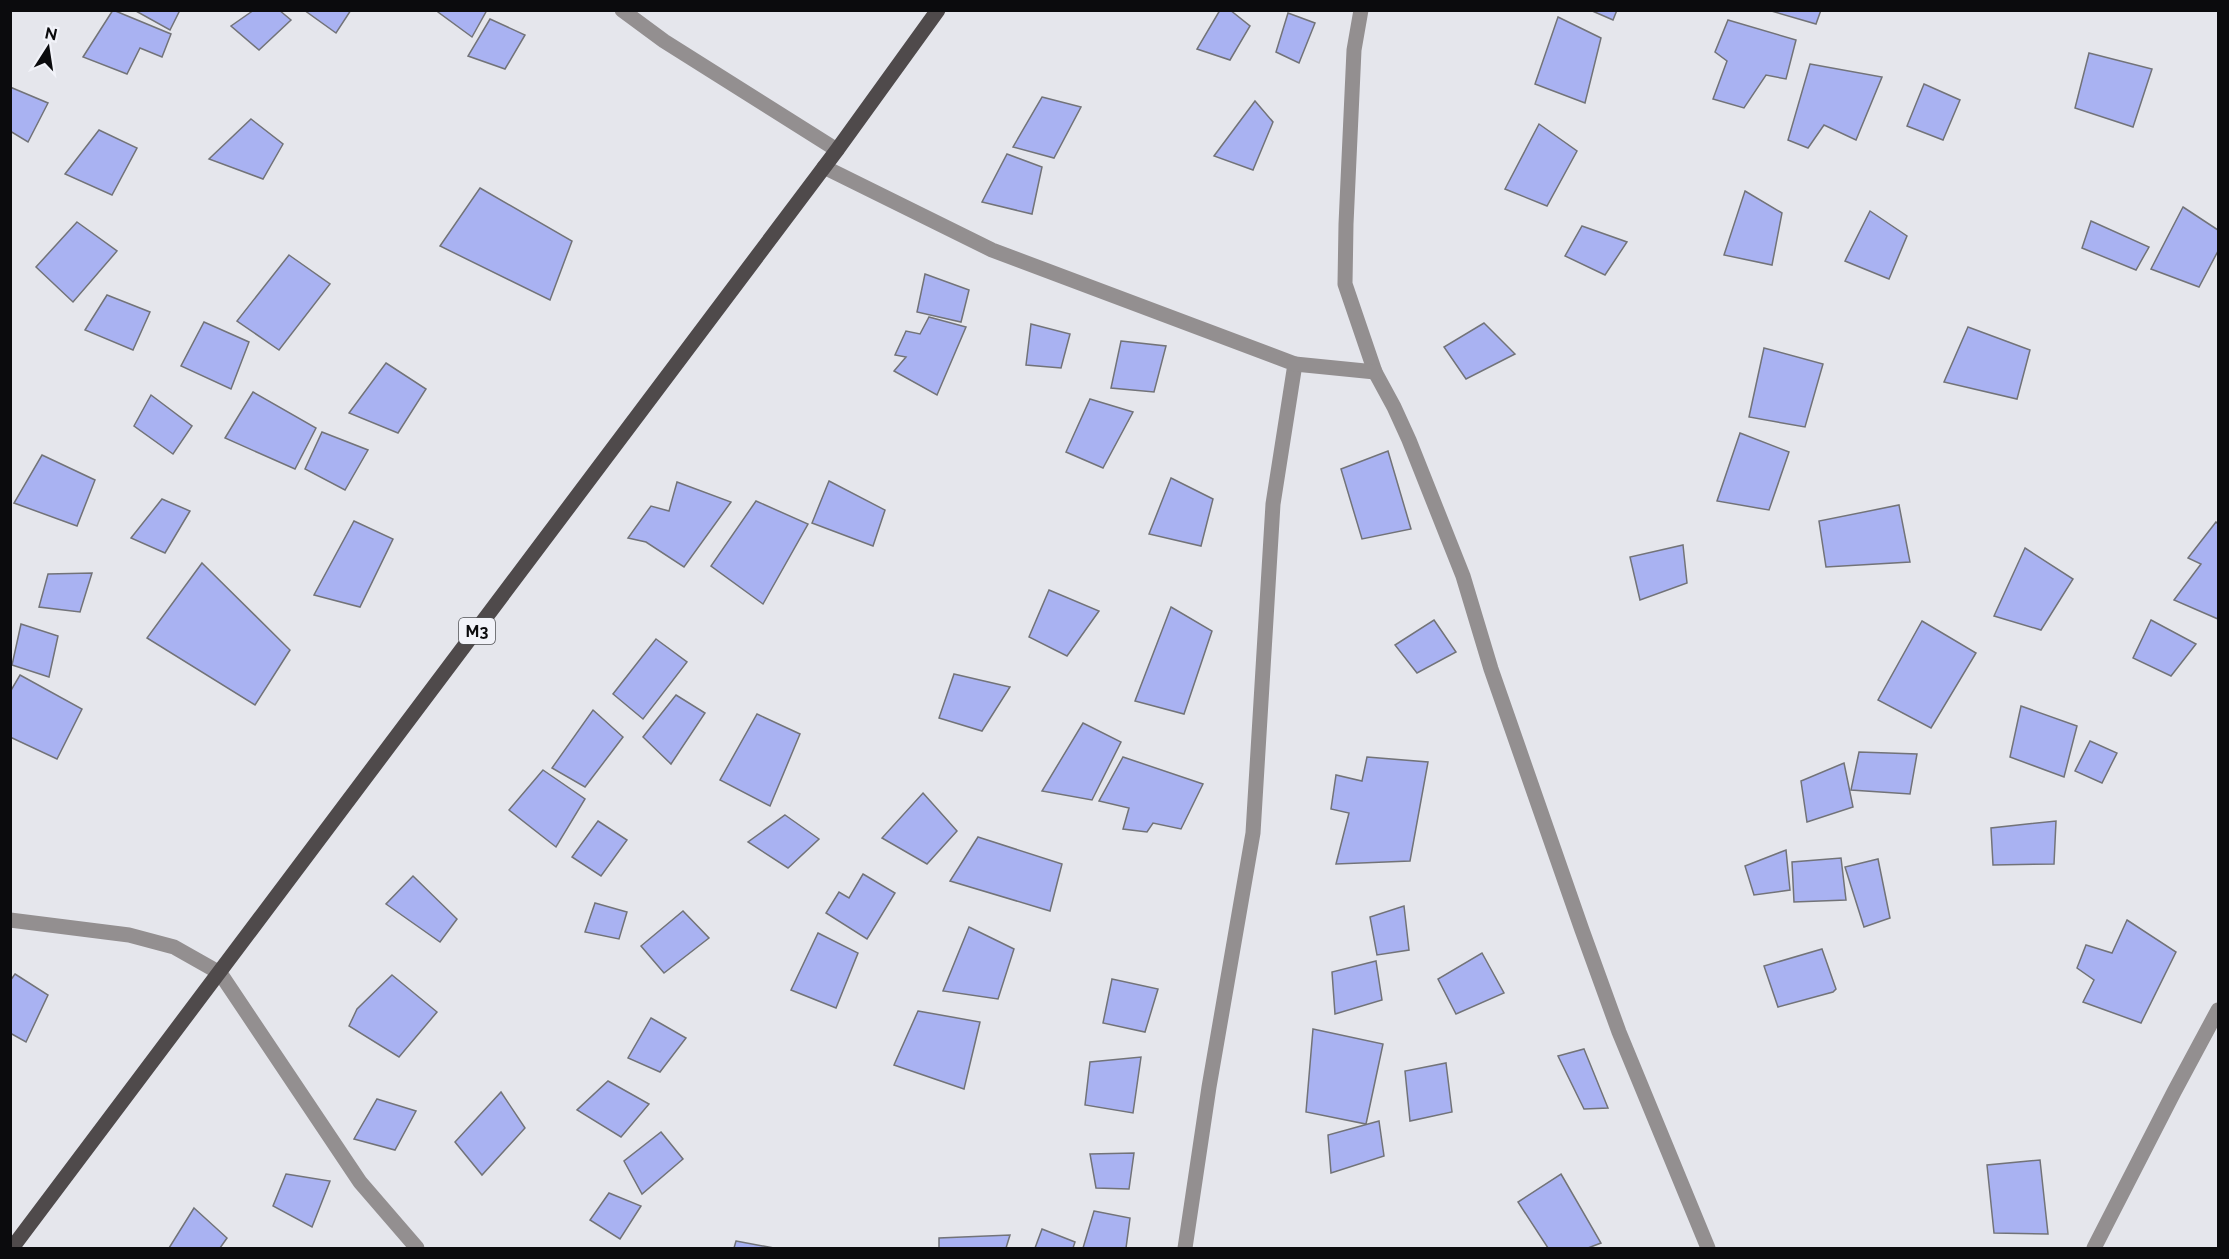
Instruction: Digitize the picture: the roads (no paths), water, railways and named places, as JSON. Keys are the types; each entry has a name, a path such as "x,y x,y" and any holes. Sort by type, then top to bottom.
{"main road":[{"name":"M3","path":"12,1248 837,150 938,10"}],"street":[{"path":"622,10 664,41 837,150"},
{"path":"1361,10 1354,50 1345,284 1375,372 1409,440 1463,576 1491,669 1619,1032 1708,1248"},
{"path":"824,167 992,250 1296,364 1375,372"},
{"path":"1185,1248 1209,1088 1253,833 1273,504 1296,364"},
{"path":"10,920 129,935 174,947 220,973 360,1182 417,1248"},
{"path":"2094,1248 2218,1010"}]}
